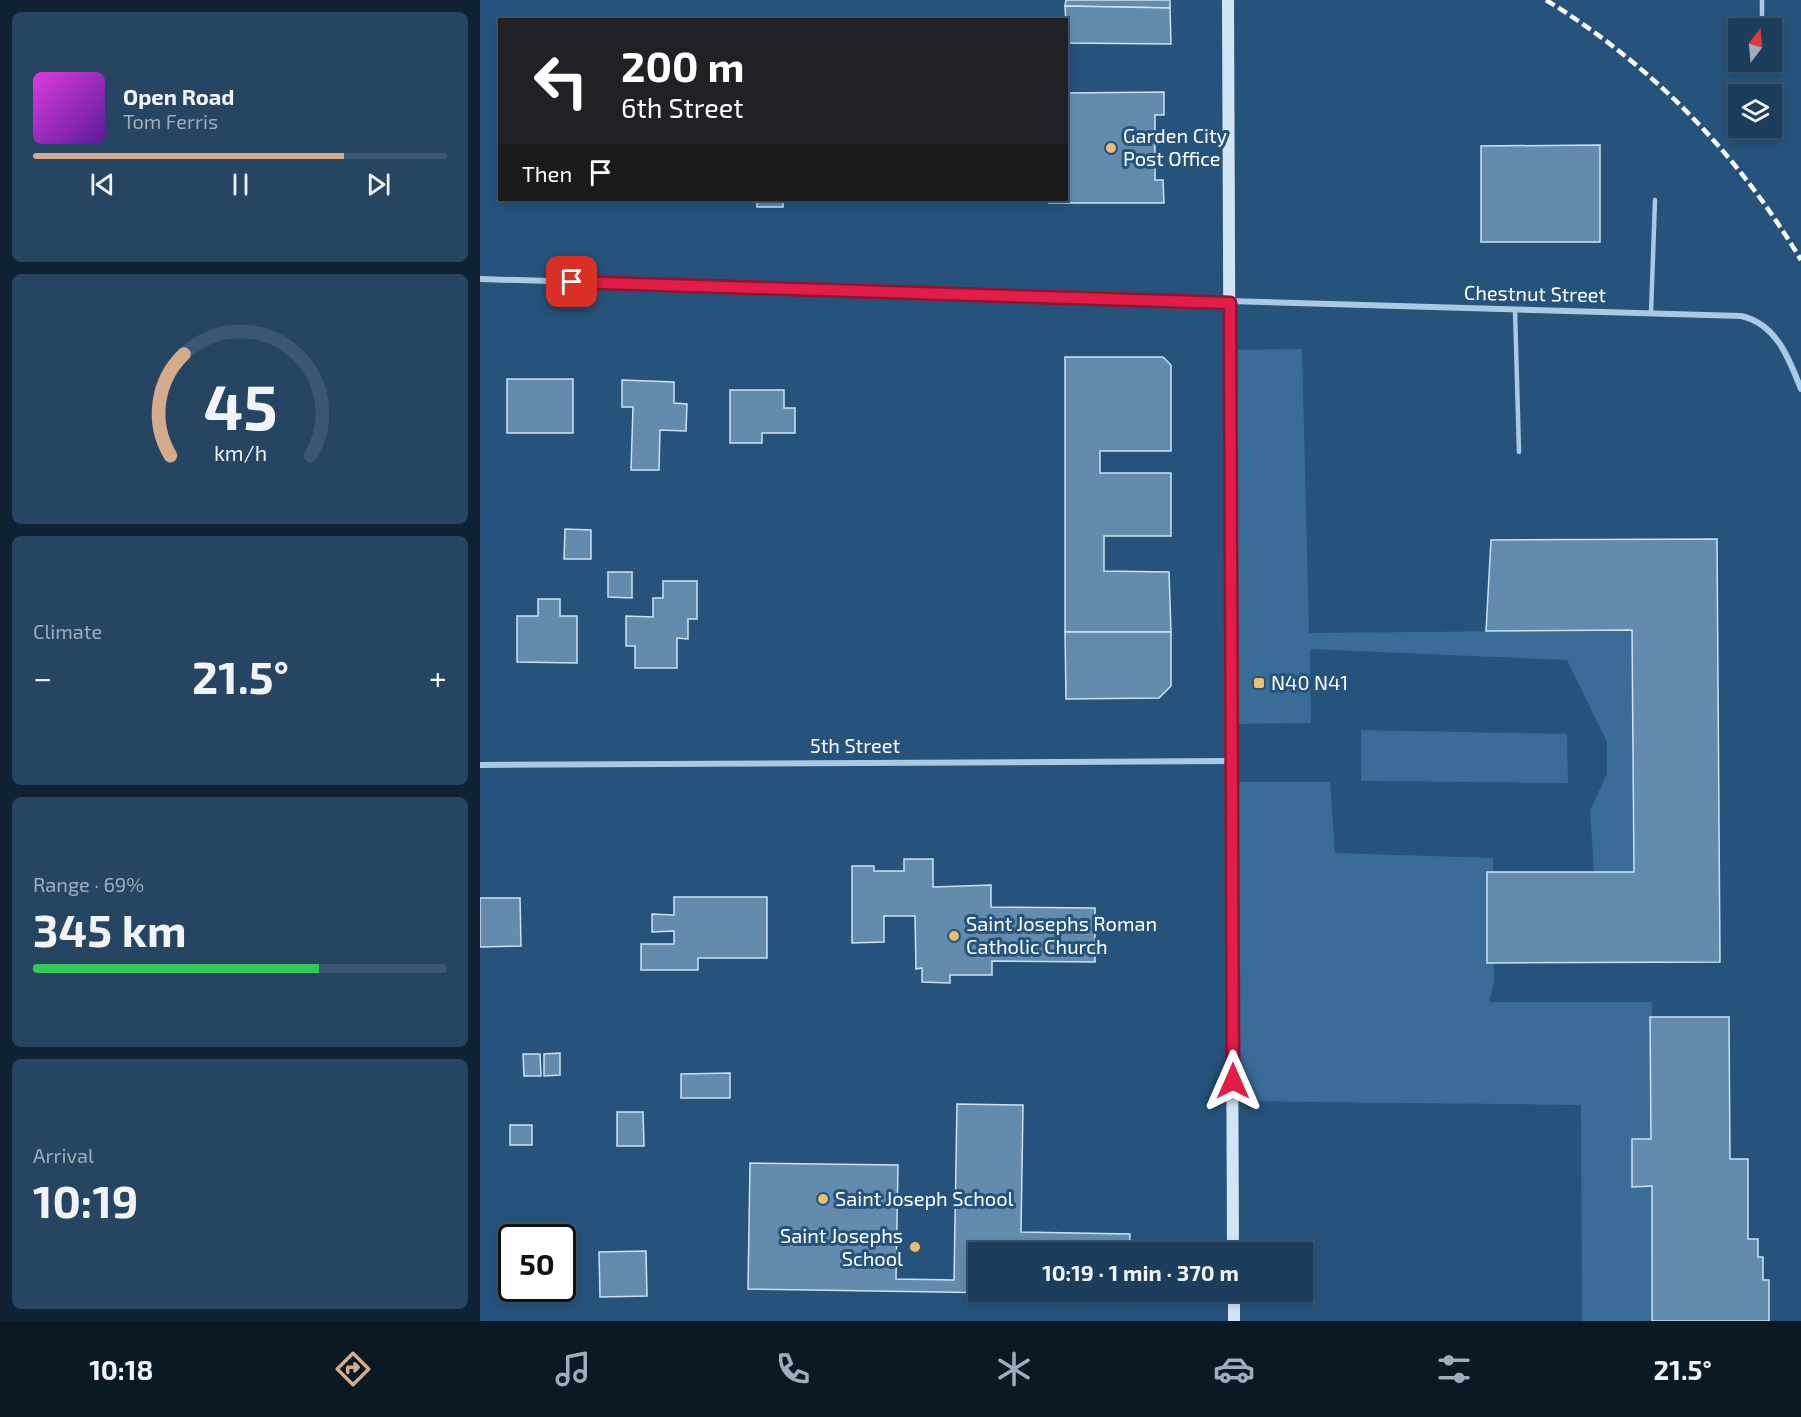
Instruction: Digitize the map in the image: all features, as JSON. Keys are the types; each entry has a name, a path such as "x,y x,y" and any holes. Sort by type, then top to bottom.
{"main road":[{"path":"1228,0 1233,1242"},
{"path":"1234,1302 1234,1321"}],"street":[{"name":"Chestnut Street","path":"480,279 1230,303 1742,316 1759,322 1772,333 1784,351 1801,389"},
{"name":"5th Street","path":"480,765 1231,761"}],"lane":[{"path":"1762,0 1762,18"},
{"path":"1651,313 1655,200"},
{"path":"1515,310 1519,452"}],"shaded area":[{"path":"1302,349 1309,633 1632,630 1634,872 1594,872 1590,810 1607,774 1607,742 1567,660 1310,649 1311,723 1231,724 1230,350"},
{"path":"1361,730 1567,734 1568,783 1361,781"},
{"path":"1231,782 1330,782 1335,853 1493,858 1494,981 1489,1002 1652,1002 1651,1321 1582,1321 1581,1105 1233,1101"}],"building":[{"path":"1066,0 1170,0 1170,8 1065,6"},
{"path":"1065,6 1170,8 1171,44 1068,43 1068,18 1066,18"},
{"name":"Garden City Post Office","path":"1164,92 1164,115 1155,115 1155,180 1163,180 1164,203 1049,203 1049,201 1068,201 1068,93"},
{"path":"1600,145 1600,242 1481,242 1481,146"},
{"path":"757,201 783,201 783,207 757,207"},
{"path":"1065,357 1163,357 1171,365 1171,451 1100,451 1100,473 1171,473 1171,536 1104,536 1104,571 1169,572 1171,632 1065,632"},
{"path":"507,379 573,379 573,433 507,433"},
{"path":"622,380 674,382 674,403 687,404 686,431 660,430 659,470 631,470 633,407 622,407"},
{"path":"730,390 784,390 784,408 795,408 795,433 762,433 762,443 730,443"},
{"path":"565,529 591,530 591,559 564,559"},
{"path":"1717,539 1720,962 1487,963 1487,872 1634,872 1632,630 1486,631 1491,540"},
{"path":"608,572 632,572 632,598 608,597"},
{"path":"663,581 697,581 697,619 688,619 688,639 677,638 677,668 635,668 635,646 626,646 626,616 653,617 653,598 663,598"},
{"path":"538,599 560,599 560,616 577,616 577,663 517,662 517,616 538,616"},
{"path":"1065,632 1171,632 1171,686 1159,698 1066,699"},
{"path":"904,859 933,859 933,887 991,885 991,907 1095,908 1095,962 992,961 992,975 950,975 950,983 922,982 922,968 916,969 915,916 884,916 884,942 852,943 852,866 874,866 874,871 904,871"},
{"path":"674,897 767,897 767,958 698,958 698,970 641,970 641,944 674,944 674,931 652,932 652,914 674,915"},
{"path":"480,898 520,898 521,946 480,947"},
{"path":"1650,1017 1729,1017 1730,1159 1748,1159 1748,1239 1758,1239 1758,1257 1763,1257 1763,1280 1769,1280 1769,1321 1652,1321 1652,1186 1632,1187 1632,1139 1651,1139"},
{"path":"560,1053 560,1075 544,1076 544,1054"},
{"path":"523,1054 540,1054 541,1076 524,1076"},
{"path":"730,1073 730,1098 681,1098 681,1074"},
{"name":"Saint Joseph School","path":"957,1104 1023,1105 1021,1232 1130,1234 1130,1242 968,1242 968,1292 748,1289 750,1163 898,1165 896,1279 954,1280"},
{"path":"617,1112 643,1112 644,1146 617,1146"},
{"path":"510,1125 532,1125 532,1145 510,1145"},
{"path":"646,1251 647,1296 600,1297 599,1252"}],"railway":[{"path":"1546,0 1585,25 1622,53 1690,115 1721,148 1749,184 1801,260"}],"place":[{"name":"Garden City Post Office","path":"1111,148"},
{"name":"N40 N41","path":"1259,683"},
{"name":"Saint Josephs Roman Catholic Church","path":"954,936"},
{"name":"Saint Joseph School","path":"823,1199"},
{"name":"Saint Josephs School","path":"915,1247"}],"route":[{"path":"572,282 1230,303 1233,1081"}]}
